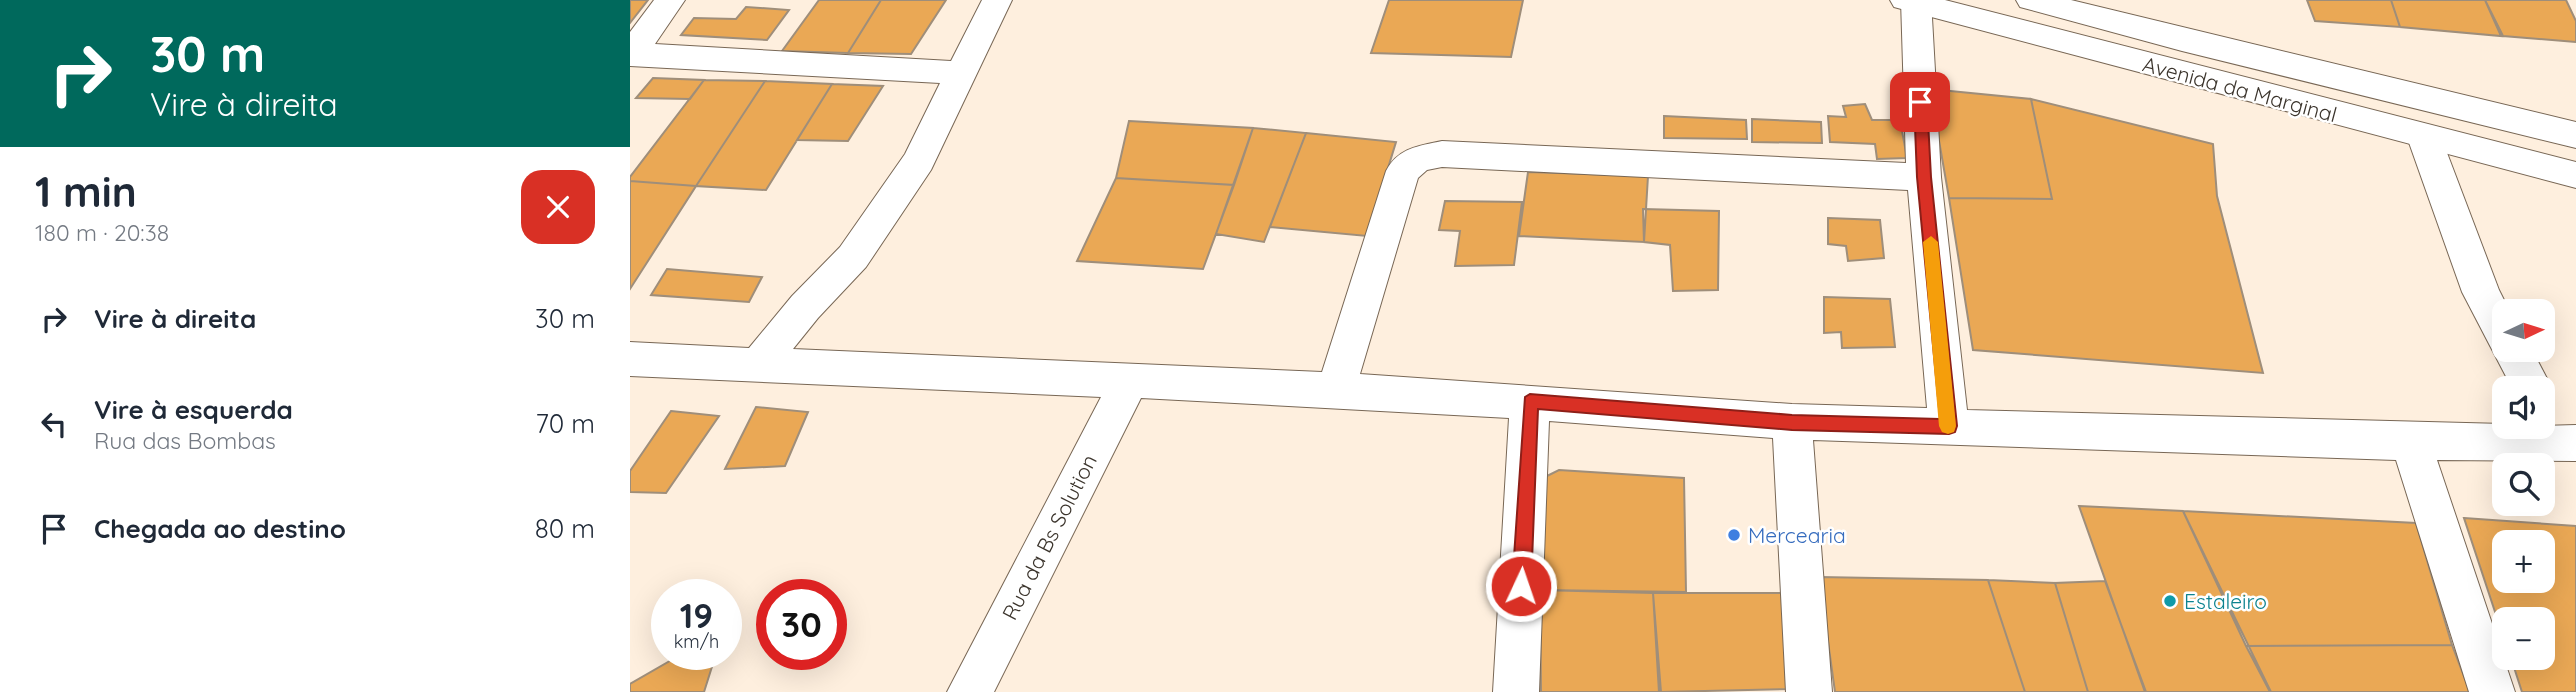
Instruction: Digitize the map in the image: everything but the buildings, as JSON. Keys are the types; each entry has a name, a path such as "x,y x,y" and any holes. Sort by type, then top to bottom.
{"street":[{"path":"630,55 670,0"},
{"path":"758,365 805,307 853,257 919,161 997,0"},
{"name":"Avenida da Marginal","path":"2031,0 2182,40 2576,135"},
{"path":"1912,1 1924,177 1949,426"},
{"name":"Avenida da Marginal","path":"1912,1 2424,137 2576,174"},
{"path":"630,55 960,73"},
{"path":"2424,137 2481,292 2492,313"},
{"path":"1336,390 1403,171 1417,159 1443,154 1924,177"},
{"path":"630,359 1336,390 1792,422 2411,442 2559,431"},
{"name":"Rua da Bs Solution","path":"970,692 1129,382"},
{"path":"1516,692 1530,402"},
{"path":"1792,422 1809,692"},
{"path":"2411,442 2492,692"}],"slow traffic":[{"path":"1931,242 1948,426"}],"place":[{"name":"Mercearia","path":"1734,535"},
{"name":"Estaleiro","path":"2170,601"}],"route":[{"path":"1521,586 1530,402 1792,422 1949,426 1924,177 1920,102"}]}
